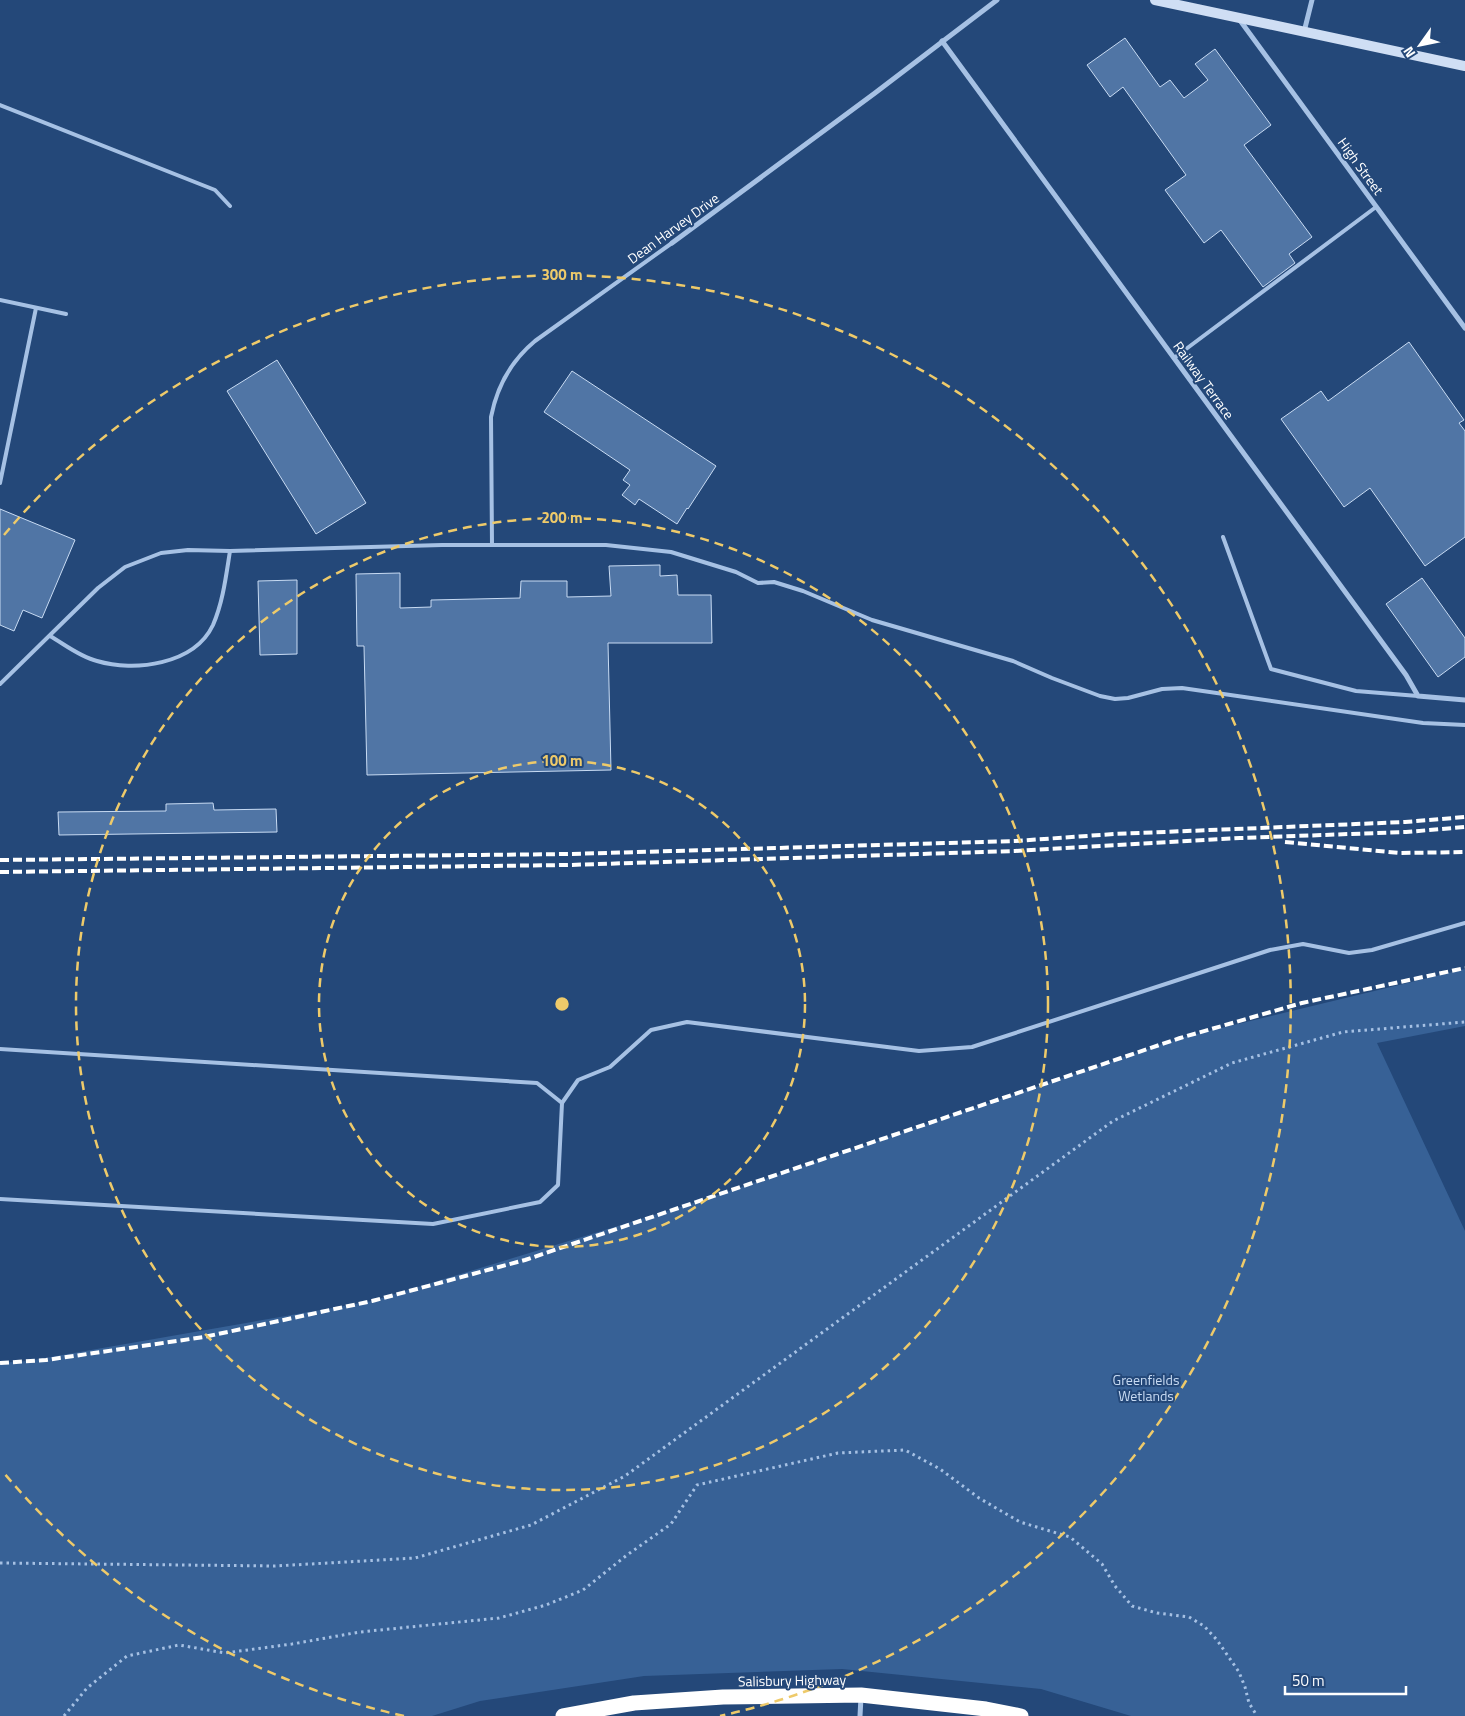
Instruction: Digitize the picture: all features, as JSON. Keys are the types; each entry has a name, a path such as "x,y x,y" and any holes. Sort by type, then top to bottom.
{"highway":[{"name":"Salisbury Highway","path":"563,1716 634,1703 703,1698 861,1695 986,1709 1021,1716"}],"street":[{"name":"Dean Harvey Drive","path":"672,244 997,0"},
{"path":"1155,0 1465,66"},
{"path":"1304,32 1312,0"},
{"name":"High Street","path":"1238,18 1465,328"},
{"name":"Railway Terrace","path":"942,42 1406,675 1418,696"},
{"path":"1418,696 1465,700"},
{"path":"860,1716 861,1695"}],"lane":[{"path":"0,105 215,190 230,206"},
{"path":"1174,358 1376,207"},
{"name":"Dean Harvey Drive","path":"492,545 491,417 494,402 504,378 522,352 535,341 672,244"},
{"path":"0,300 66,314"},
{"path":"0,483 36,308"},
{"path":"1223,537 1271,669 1356,691 1418,696"},
{"path":"0,684 98,588 125,567 161,553 188,550 442,545 606,545 671,552 736,572 758,583 774,582 872,620 1013,661 1100,696 1115,699 1128,698 1162,689 1182,688 1423,723 1465,725"},
{"path":"50,636 95,661 116,666 159,664 175,658 197,645 212,627 222,597 230,550"},
{"path":"0,1199 432,1224 540,1202 558,1185 562,1103 578,1080 610,1067 651,1030 687,1022 919,1051 972,1047 1270,950 1303,944 1348,953 1372,950 1465,923"},
{"path":"0,1049 537,1083 562,1103"}],"path":[{"path":"0,1563 275,1566 414,1558 531,1525 625,1476 1113,1121 1232,1062 1343,1032 1465,1022"},
{"path":"64,1716 87,1688 127,1656 179,1645 226,1653 360,1632 498,1618 546,1606 583,1590 627,1555 671,1524 697,1485 838,1453 905,1450 940,1469 978,1498 1020,1522 1070,1537 1102,1564 1115,1586 1132,1606 1157,1613 1189,1617 1204,1626 1217,1640 1233,1664 1245,1687 1249,1703 1257,1716"}],"green space":[{"name":"Greenfields Wetlands","path":"1465,969 1465,1026 1377,1043 1465,1231 1465,1716 1131,1716 1041,1689 842,1669 644,1676 480,1701 432,1716 0,1716 0,1363 28,1361 372,1301 700,1201 1180,1038"}],"building":[{"path":"1125,38 1160,87 1170,80 1184,98 1208,80 1195,64 1215,49 1271,125 1244,145 1312,237 1289,254 1295,263 1263,287 1221,230 1204,243 1165,190 1186,175 1123,87 1110,97 1087,65"},
{"path":"1409,342 1464,420 1459,423 1465,431 1465,537 1425,566 1370,488 1344,507 1281,419 1321,391 1328,401"},
{"path":"277,360 366,503 316,534 227,391"},
{"path":"572,371 716,466 677,524 639,499 635,505 622,495 630,485 623,480 630,470 544,412"},
{"path":"0,509 75,540 42,618 23,610 14,631 0,625"},
{"path":"660,565 660,576 677,575 678,595 711,595 712,643 608,643 611,770 367,775 364,646 357,646 356,574 400,573 400,608 431,607 431,600 520,598 521,581 567,581 567,597 611,596 609,566"},
{"path":"1422,578 1465,638 1465,657 1438,677 1386,604"},
{"path":"297,580 297,654 260,655 258,581"},
{"path":"213,803 214,810 276,809 277,832 59,835 58,812 166,811 166,804"}],"railway":[{"path":"0,860 570,854 1016,841 1114,834 1405,822 1465,817"},
{"path":"0,872 568,865 1015,851 1240,838 1406,832 1465,827"},
{"path":"1285,842 1400,853 1465,852"},
{"path":"0,1363 46,1360 204,1337 372,1301 525,1260 1180,1038 1302,1003 1465,968"}]}
